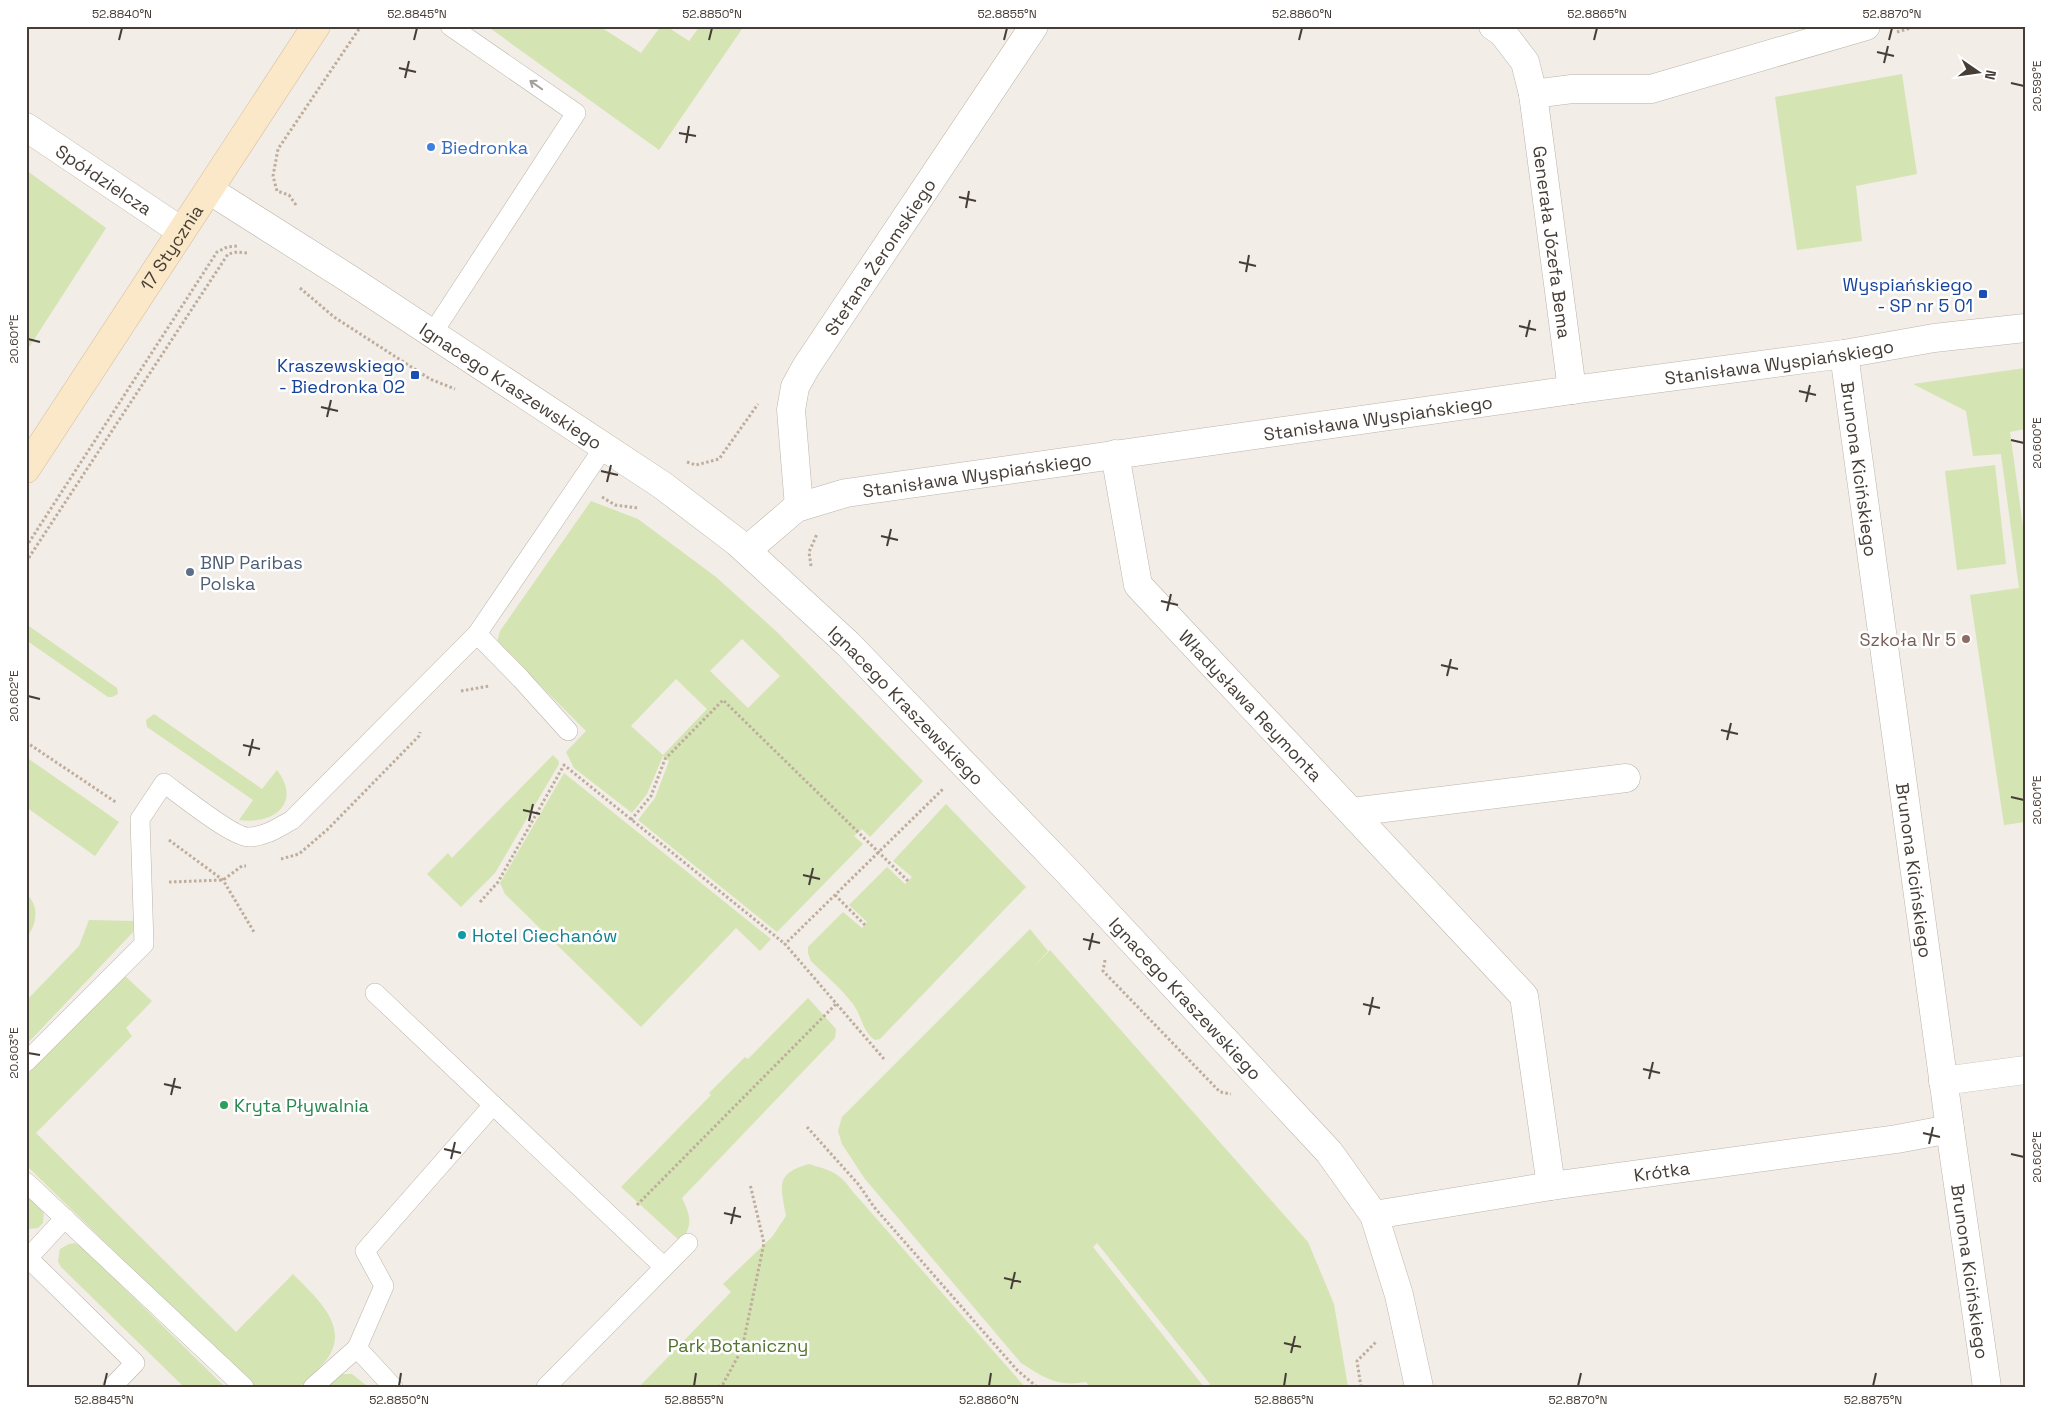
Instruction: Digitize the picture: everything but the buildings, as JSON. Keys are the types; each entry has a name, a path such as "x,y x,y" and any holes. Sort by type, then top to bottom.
{"street":[{"name":"17 Stycznia","path":"26,469 316,26"},
{"name":"Stefana Żeromskiego","path":"799,508 791,410 795,388 806,367 1034,26"},
{"name":"Generała Józefa Bema","path":"1493,26 1502,32 1525,62 1533,94 1572,390"},
{"path":"1533,94 1572,89 1651,89 1802,45 1878,30"},
{"name":"Spółdzielcza","path":"26,127 181,231"},
{"name":"Ignacego Kraszewskiego","path":"209,190 662,485 747,550 848,644 1068,872 1329,1152 1374,1215 1399,1295 1419,1387"},
{"name":"Stanisława Wyspiańskiego","path":"747,550 799,508 846,493 1572,390 1844,354 1934,338 2025,328"},
{"name":"Brunona Kicińskiego","path":"1844,354 1943,1081 1987,1387"},
{"name":"Władysława Reymonta","path":"1115,454 1138,585 1524,996 1551,1186"},
{"path":"1352,812 1626,778"},
{"path":"1943,1081 2025,1070"},
{"name":"Krótka","path":"1374,1215 1551,1186 1897,1139 1950,1129"}],"lane":[{"path":"432,334 576,113 450,26"},
{"path":"26,1062 144,944 140,819 164,783 230,830 247,838 268,833 292,820 477,634 604,447"},
{"path":"477,634 568,731"},
{"path":"375,993 663,1266"},
{"path":"313,1387 356,1348 384,1286 365,1251 494,1105"},
{"path":"26,1182 244,1387"},
{"path":"65,1218 27,1257 135,1363 112,1387"},
{"path":"546,1387 663,1266 688,1243"},
{"path":"356,1348 393,1387"}],"path":[{"path":"26,562 228,254 237,252 251,254 289,195 277,191 274,186 272,176 278,149 361,26"},
{"path":"1878,30 1918,26"},
{"path":"26,547 218,252 227,247 240,246 244,240"},
{"path":"297,285 334,317 430,379 457,390"},
{"path":"678,460 696,465 719,459 764,396"},
{"path":"581,482 615,505 646,510"},
{"path":"814,572 810,563 809,552 819,531"},
{"path":"631,820 651,796 666,759 723,700 908,880"},
{"path":"26,742 140,819 223,880 254,932"},
{"path":"480,902 498,882 564,765 786,944 884,1059"},
{"path":"786,944 946,787"},
{"path":"835,895 865,925"},
{"path":"1107,952 1103,971 1220,1092 1236,1095"},
{"path":"619,1223 836,1004"},
{"path":"807,1127 1017,1370 1037,1387"},
{"path":"721,1386 742,1349 764,1243 750,1184"},
{"path":"1361,1387 1357,1361 1380,1338"}],"green space":[{"path":"487,26 599,26 641,53 661,26 666,26 689,41 700,26 744,26 659,150"},
{"path":"1902,74 1917,174 1856,186 1862,241 1797,250 1775,97"},
{"path":"26,170 106,228 26,352"},
{"path":"2025,368 2025,429 2010,432 2025,541 2025,822 2004,825 1970,595 2019,588 2001,454 1973,456 1966,411 1913,384"},
{"path":"1995,465 2006,564 1957,570 1945,471"},
{"path":"591,501 638,519 716,577 777,632 923,781 870,837 862,829 854,836 863,844 777,932 638,820 655,798 669,761 663,756 647,794 632,813 574,768 566,752 586,731 497,642 500,631","holes":["742,639 780,676 748,708 710,671","676,679 707,709 663,755 631,726"]},
{"path":"26,624 117,688 118,694 108,697 26,640"},
{"path":"154,714 262,789 277,770 287,792 285,802 273,815 263,819 252,821 239,820 253,800 147,727 146,720"},
{"path":"553,755 559,764 495,873 461,907 427,874 448,853 452,858"},
{"path":"26,757 119,822 95,856 26,807"},
{"path":"564,773 771,939 760,951 736,928 641,1027 505,894 500,883"},
{"path":"946,804 1026,887 880,1039 875,1040 867,1032 856,1009 848,998 811,961 808,947 843,912 862,928 867,922 849,905 887,867 905,884 912,877 893,861"},
{"path":"26,894 35,909 35,921 26,938"},
{"path":"89,920 134,921 133,932 26,1045 26,1001 79,946"},
{"path":"1030,929 1048,951 1033,968 1050,950 1308,1242 1334,1304 1348,1387 1208,1387 1210,1384 1097,1243 1093,1247 1204,1387 1090,1387 1086,1382 1067,1383 1044,1377 1021,1363 865,1179 842,1144 838,1131 842,1117"},
{"path":"125,976 152,1001 126,1028 132,1036 36,1133 236,1332 293,1274 322,1305 329,1316 334,1328 335,1340 331,1353 302,1385 283,1388 253,1387 26,1165 26,1075"},
{"path":"808,998 836,1029 835,1038 682,1198 689,1216 689,1225 681,1242 621,1187 711,1095 709,1093 745,1057 748,1059"},
{"name":"Park Botaniczny","path":"809,1164 829,1171 843,1180 1025,1387 639,1387 731,1292 723,1284 772,1237 786,1216 782,1189 782,1182 785,1177 790,1172"},
{"path":"26,1191 44,1210 43,1223 38,1228 26,1229"},
{"path":"75,1243 83,1248 225,1387 184,1387 61,1267 58,1261 60,1249"},
{"path":"341,1374 352,1374 368,1387 325,1387"}],"place":[{"name":"Biedronka","path":"431,147"},
{"name":"Wyspiańskiego - SP nr 5 01","path":"1983,294"},
{"name":"Kraszewskiego - Biedronka 02","path":"415,375"},
{"name":"BNP Paribas Polska","path":"190,572"},
{"name":"Szkoła Nr 5","path":"1966,639"},
{"name":"Hotel Ciechanów","path":"462,935"},
{"name":"Kryta Pływalnia","path":"224,1105"}]}
